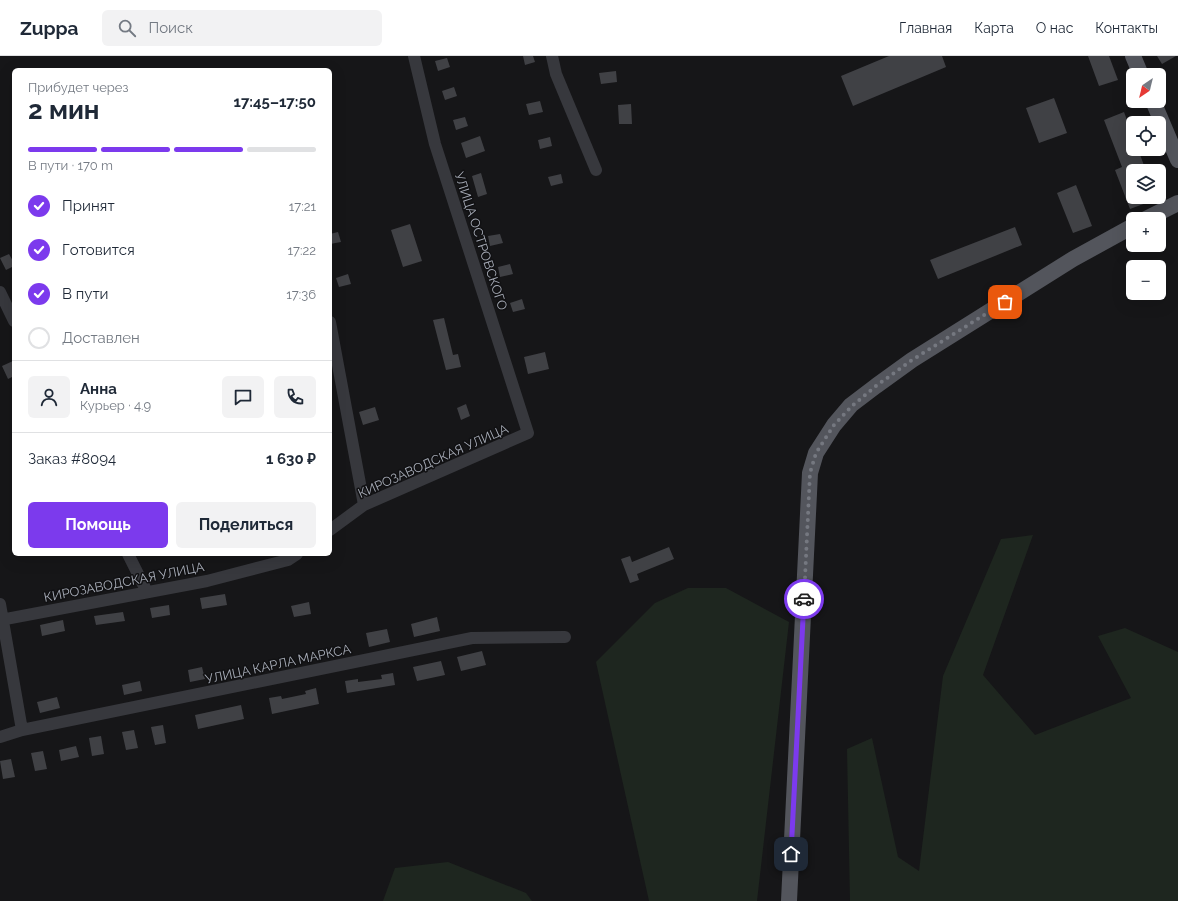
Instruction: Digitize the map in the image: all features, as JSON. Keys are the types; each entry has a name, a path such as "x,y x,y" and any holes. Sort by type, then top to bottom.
{"main road":[{"path":"1133,56 1138,68"},
{"path":"1156,108 1178,160"},
{"path":"1160,212 1178,203"},
{"path":"789,901 810,473 816,453 834,425 852,406 876,386 912,360 1073,259 1126,230"}],"street":[{"name":"УЛИЦА ОСТРОВСКОГО","path":"414,56 435,144 528,433"},
{"path":"552,56 556,74 596,170"},
{"path":"0,292 12,317"},
{"path":"332,333 364,505"},
{"name":"КИРОЗАВОДСКАЯ УЛИЦА","path":"332,529 364,505 528,433"},
{"path":"129,556 147,592"},
{"name":"КИРОЗАВОДСКАЯ УЛИЦА","path":"2,620 208,581 290,556"},
{"path":"0,604 22,730"},
{"name":"УЛИЦА КАРЛА МАРКСА","path":"0,737 22,730 472,638 564,637"}],"shaded area":[{"path":"1033,535 983,675 1035,735 1131,698 1098,636 1125,628 1178,652 1178,901 850,901 847,749 872,738 898,857 919,871 943,676 1001,539"},
{"path":"688,588 726,588 789,622 757,901 649,901 596,662 655,603"},
{"path":"448,862 526,893 532,901 383,901 395,868"}],"building":[{"path":"523,56 533,56 535,62 525,65"},
{"path":"889,56 942,56 946,67 853,106 841,76"},
{"path":"1088,56 1109,56 1118,80 1099,86"},
{"path":"1157,56 1176,56 1162,64"},
{"path":"447,58 450,67 438,71 435,61"},
{"path":"616,71 617,82 601,84 599,73"},
{"path":"454,87 457,96 445,100 442,91"},
{"path":"1054,98 1067,133 1039,143 1026,108"},
{"path":"540,101 543,112 529,115 526,104"},
{"path":"631,104 632,124 619,124 618,105"},
{"path":"1124,112 1126,117 1126,156 1141,156 1143,164 1126,164 1126,199 1115,170 1122,167 1104,120"},
{"path":"465,117 468,126 456,130 453,120"},
{"path":"480,136 485,151 466,158 461,143"},
{"path":"550,137 552,146 540,149 538,140"},
{"path":"481,173 487,194 478,197 472,176"},
{"path":"561,174 563,183 551,186 548,177"},
{"path":"1076,185 1092,226 1073,233 1057,193"},
{"path":"1128,204 1144,204 1130,209"},
{"path":"410,224 422,261 403,267 391,230"},
{"path":"1015,227 1022,245 938,279 930,260"},
{"path":"338,232 341,242 332,244 332,234"},
{"path":"500,234 503,243 490,246 488,236"},
{"path":"9,254 12,259 12,267 6,270 0,258"},
{"path":"510,264 513,274 500,277 498,267"},
{"path":"348,274 351,284 339,287 336,278"},
{"path":"522,299 525,309 513,312 510,303"},
{"path":"444,318 453,355 458,354 461,367 446,370 433,320"},
{"path":"545,352 549,369 528,374 524,357"},
{"path":"12,361 12,377 8,379 2,366"},
{"path":"466,404 470,416 461,420 457,408"},
{"path":"375,407 379,420 363,425 359,412"},
{"path":"669,547 674,559 637,574 639,580 630,583 621,559 630,556 632,562"},
{"path":"225,594 227,605 202,609 200,598"},
{"path":"309,602 311,614 294,617 291,606"},
{"path":"169,605 170,615 152,618 150,608"},
{"path":"123,612 125,621 96,625 94,616"},
{"path":"437,617 440,631 414,637 411,624"},
{"path":"63,620 65,631 42,636 40,625"},
{"path":"387,629 390,642 369,647 366,633"},
{"path":"482,651 486,665 461,671 457,657"},
{"path":"441,661 445,675 417,681 413,667"},
{"path":"202,667 205,679 190,682 188,670"},
{"path":"393,673 395,685 347,693 345,681 358,679 358,682 382,679 381,675"},
{"path":"140,681 142,691 124,695 122,685"},
{"path":"316,688 319,704 272,714 269,698 281,696 282,699 306,694 305,691"},
{"path":"57,697 60,708 40,713 37,702"},
{"path":"241,705 244,719 198,729 195,715"},
{"path":"163,725 166,743 155,745 151,727"},
{"path":"134,730 138,748 126,750 122,732"},
{"path":"101,736 104,754 92,756 89,738"},
{"path":"76,746 79,757 61,761 59,750"},
{"path":"43,751 47,769 35,771 31,753"},
{"path":"11,759 15,777 3,779 0,761"}],"way so far":[{"path":"804,599 810,473 816,453 834,425 852,406 876,386 912,360 1005,302"}],"route":[{"path":"791,854 804,599"}]}
